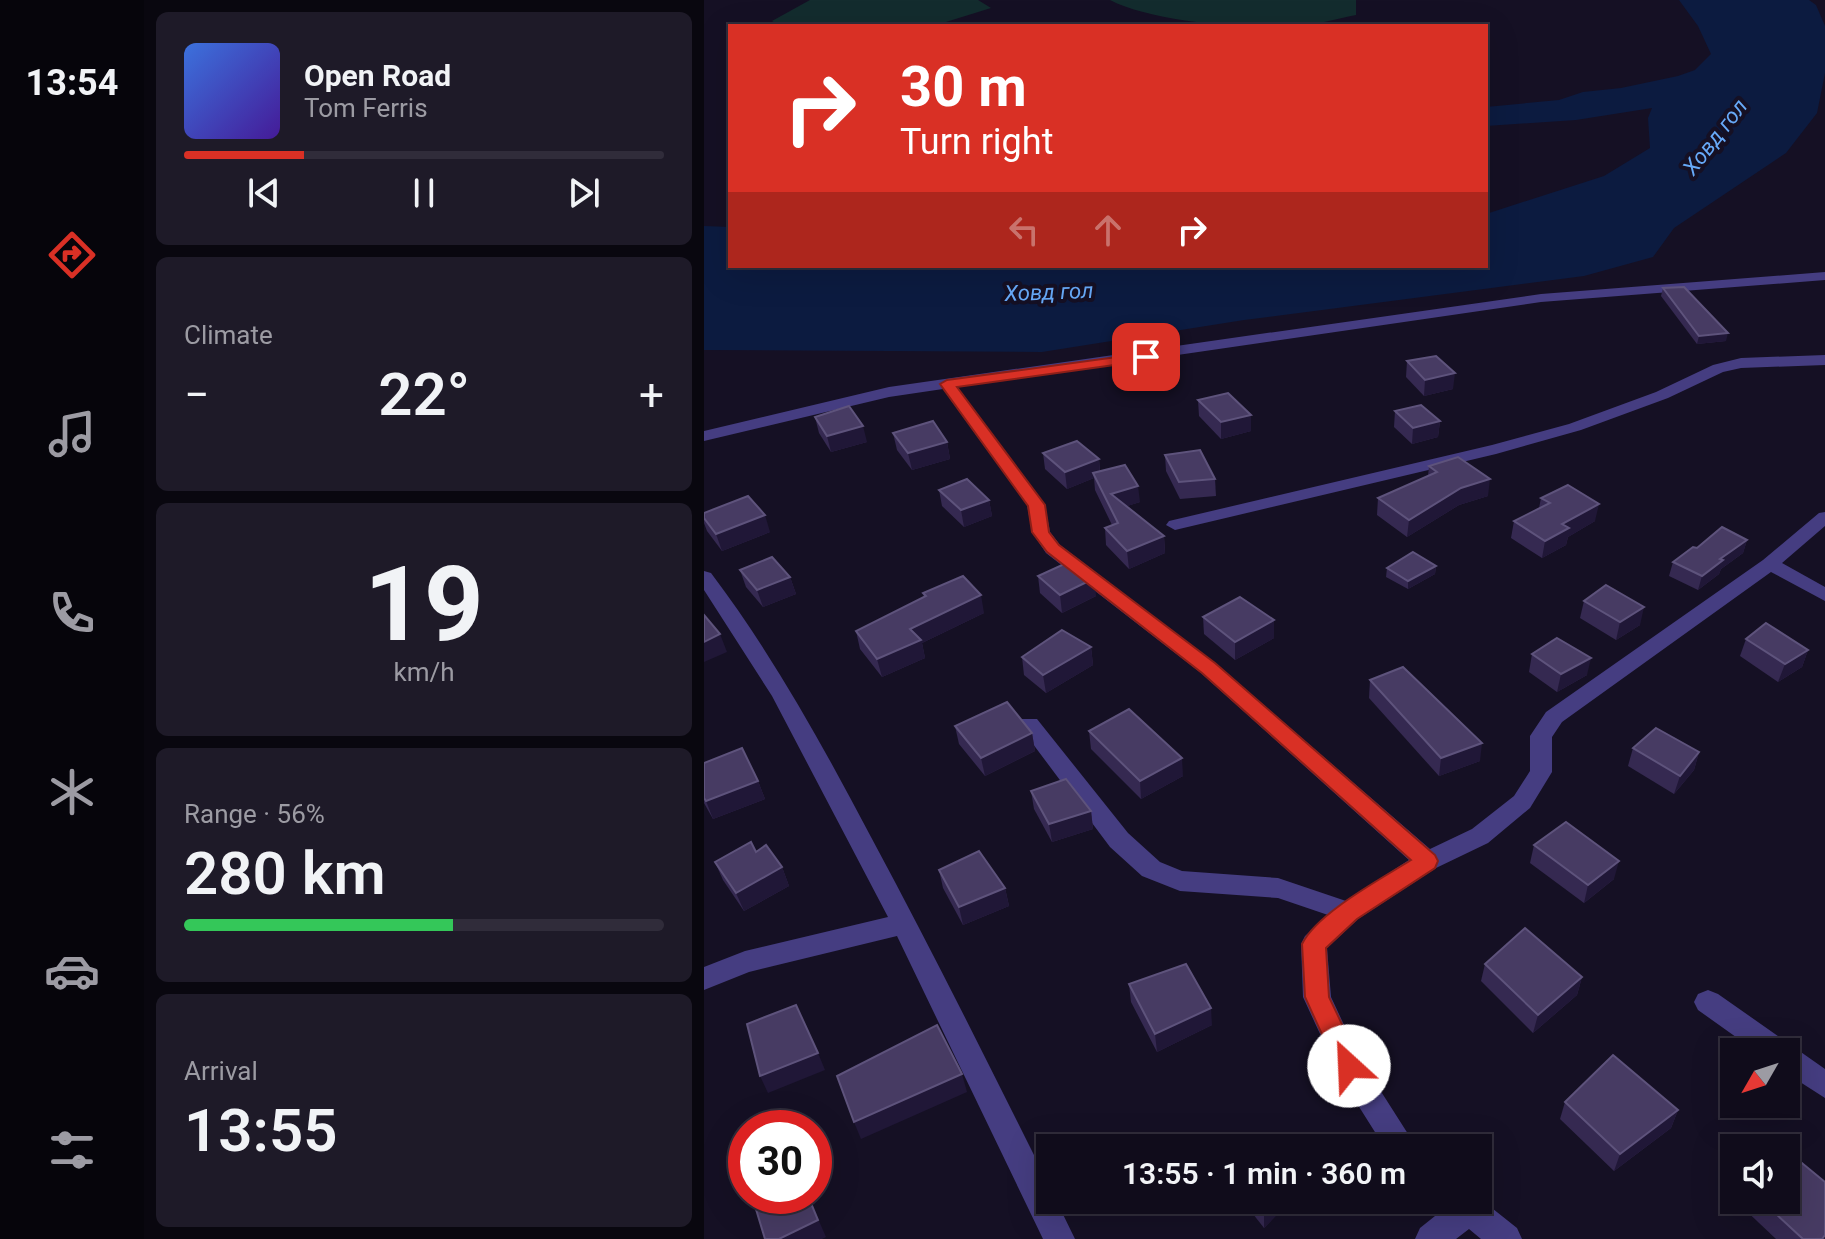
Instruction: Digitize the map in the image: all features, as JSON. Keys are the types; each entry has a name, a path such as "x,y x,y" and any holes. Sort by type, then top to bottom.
{"street":[{"path":"704,436 849,400 1541,298 1825,276"},
{"path":"1175,525 1536,438 1662,395 1718,368 1741,363 1825,360"},
{"path":"947,384 1036,505 1041,532 1053,549 1208,668 1427,861"},
{"path":"1393,1134 1349,1066 1317,997 1314,944 1349,912 1427,861 1480,836 1522,802 1541,772 1541,736 1554,717 1770,564 1825,517"},
{"path":"1770,564 1825,595"},
{"path":"704,577 733,614 805,737 905,923 1059,1239"},
{"path":"1029,724 1119,840 1151,869 1180,881 1278,888 1349,912"},
{"path":"704,979 745,962 905,923"},
{"path":"1708,1002 1759,1038"},
{"path":"1800,1067 1825,1085"},
{"path":"1431,1239 1454,1214"},
{"path":"1474,1214 1506,1239"}],"green space":[{"path":"810,0 978,0 991,8 939,24 777,24 772,21"},
{"path":"1110,0 1356,0 1356,15 1310,24 1217,24 1174,19 1128,8"}],"water":[{"name":"Ховд гол","path":"1679,0 1809,0 1816,5 1825,26 1825,73 1817,113 1786,153 1674,228 1653,257 1584,276 1244,320 1042,352 704,350 704,226 728,227 728,268 1488,268 1488,213 1604,176 1650,148 1648,118 1652,108 1576,120 1488,126 1488,107 1559,100 1583,92 1621,88 1695,70 1711,54 1698,26"}],"building":[{"path":"1684,287 1728,333 1699,336 1663,288"},
{"path":"1436,356 1455,373 1425,380 1407,361"},
{"path":"1228,393 1251,415 1221,422 1198,400"},
{"path":"1421,405 1440,421 1413,428 1395,411"},
{"path":"849,406 863,426 827,436 815,417"},
{"path":"933,421 947,442 908,453 893,433"},
{"path":"1077,441 1099,459 1065,472 1043,453"},
{"path":"1200,450 1215,479 1179,482 1165,455"},
{"path":"1458,457 1490,479 1461,488 1409,520 1378,498 1437,472 1429,466"},
{"path":"1125,465 1138,486 1111,494 1164,536 1127,551 1105,528 1118,523 1093,473"},
{"path":"967,479 989,500 961,510 939,490"},
{"path":"1568,485 1599,504 1562,524 1569,528 1545,541 1514,521 1550,503 1541,498"},
{"path":"748,496 765,515 716,534 704,518 704,513"},
{"path":"1722,527 1747,540 1702,576 1673,562 1693,547 1697,548"},
{"path":"1413,552 1436,566 1408,581 1387,568"},
{"path":"772,557 790,577 757,590 740,570"},
{"path":"1071,561 1095,578 1060,595 1038,576"},
{"path":"963,576 981,595 910,629 921,640 877,659 856,631 926,596 923,593"},
{"path":"1606,585 1644,607 1620,622 1584,601"},
{"path":"1240,597 1274,620 1235,642 1203,617"},
{"path":"704,615 720,634 704,642"},
{"path":"1766,623 1808,650 1785,664 1746,639"},
{"path":"1062,630 1091,647 1043,675 1022,657"},
{"path":"1557,638 1591,658 1561,674 1532,654"},
{"path":"1403,667 1482,743 1441,758 1370,680"},
{"path":"1007,702 1032,733 981,758 955,726"},
{"path":"1129,709 1182,758 1140,781 1089,731"},
{"path":"1656,728 1699,752 1680,776 1633,748"},
{"path":"742,748 758,781 706,801 704,763"},
{"path":"1066,779 1091,811 1049,824 1031,791"},
{"path":"1566,822 1619,861 1588,885 1534,845"},
{"path":"751,842 756,852 766,845 782,867 736,893 715,862"},
{"path":"979,851 1005,888 959,907 939,870"},
{"path":"1525,928 1582,977 1538,1015 1485,964"},
{"path":"1186,964 1211,1008 1155,1034 1129,984"},
{"path":"796,1005 818,1053 760,1076 747,1024"},
{"path":"937,1025 962,1074 854,1122 837,1076"},
{"path":"1613,1055 1678,1110 1620,1154 1565,1102"},
{"path":"1800,1161 1825,1182 1825,1235 1822,1239 1803,1239 1776,1214 1800,1214"},
{"path":"757,1214 816,1214 818,1220 779,1239 765,1239"}],"route":[{"path":"1146,357 947,384 1036,505 1041,532 1053,549 1208,668 1427,861 1349,912 1314,944 1317,997 1349,1066"}]}
